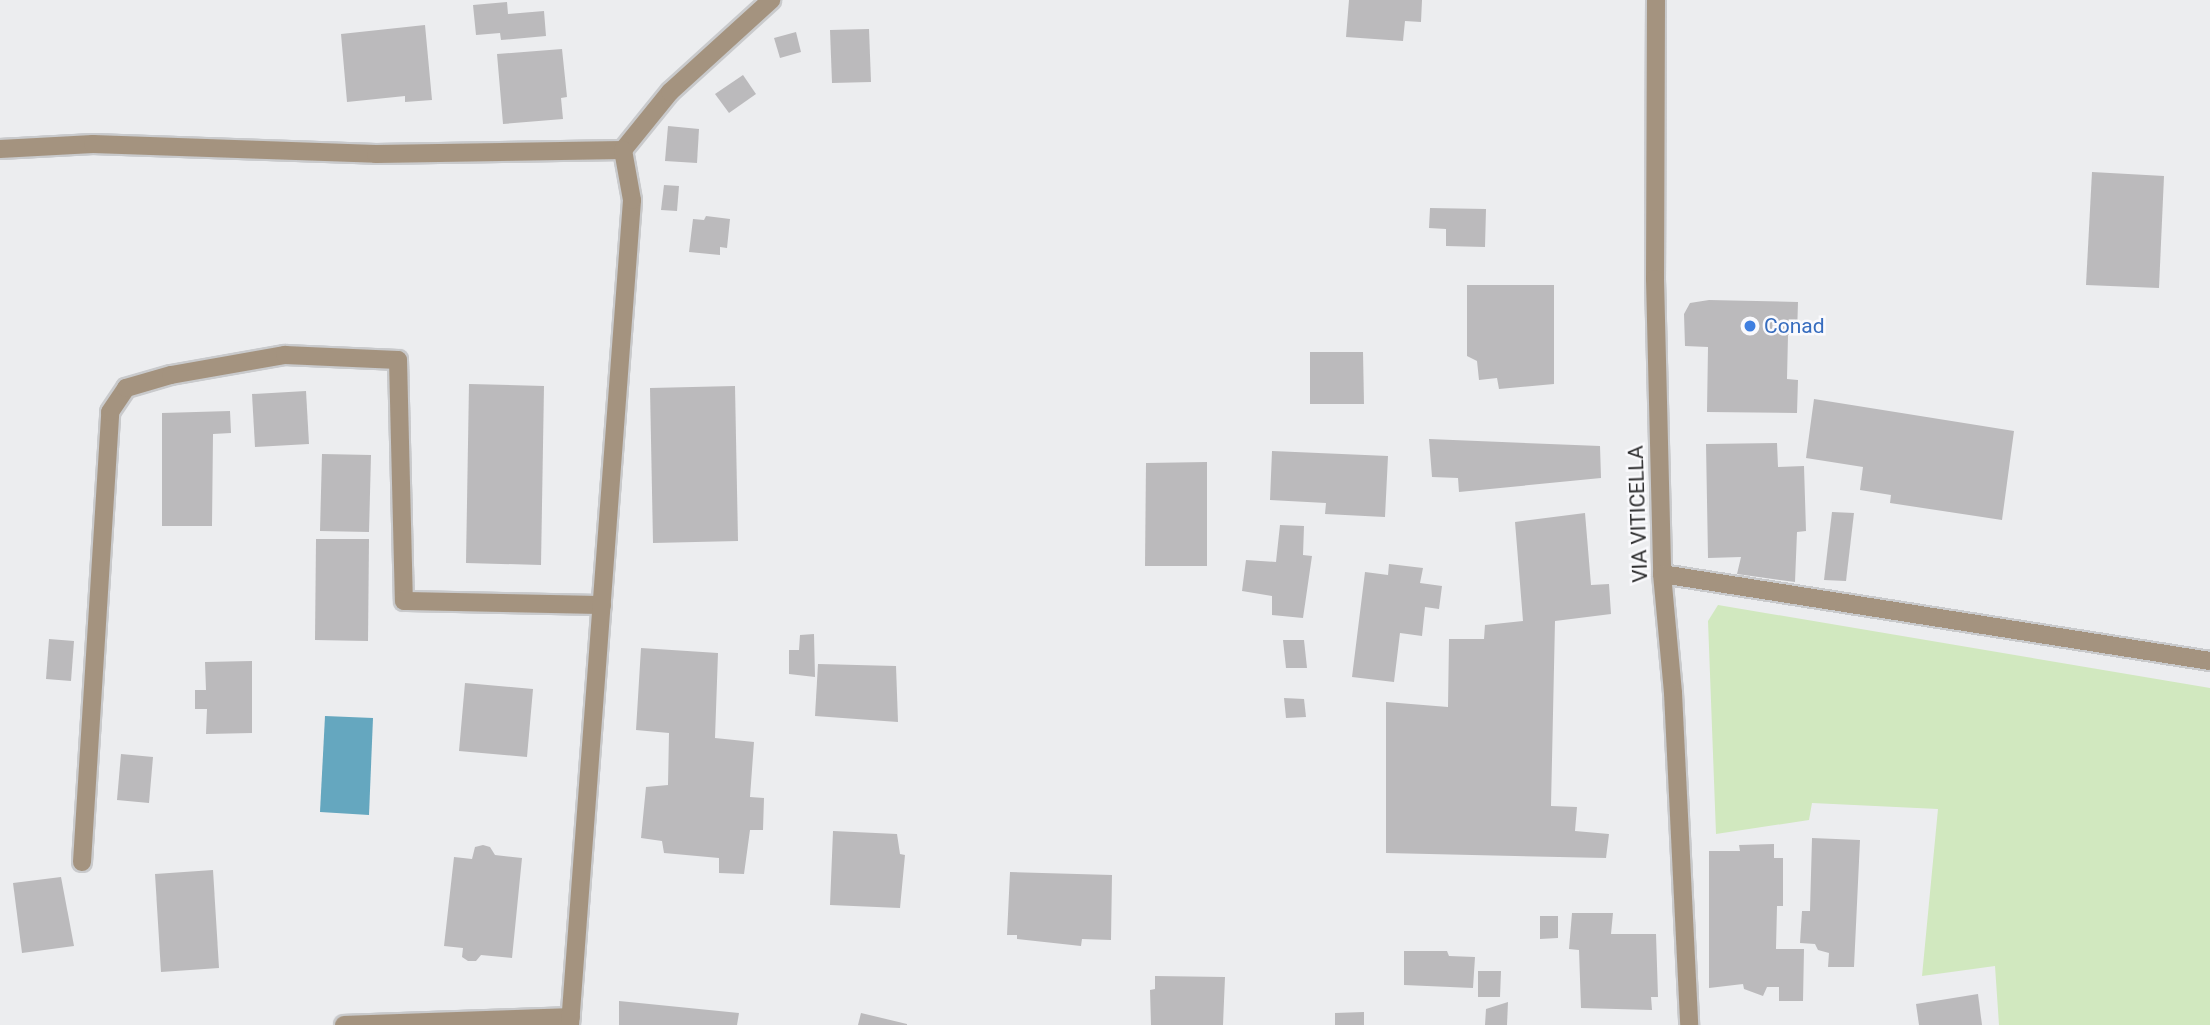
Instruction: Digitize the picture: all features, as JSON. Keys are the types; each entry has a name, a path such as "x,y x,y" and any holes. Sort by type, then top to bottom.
{"street":[{"path":"344,1025 570,1021 632,200 624,150 670,92 771,0"},
{"name":"VIA VITICELLA","path":"1656,0 1655,279 1662,574 1673,693 1689,1025"},
{"path":"0,149 93,144 376,154 624,150"},
{"path":"82,862 110,412 126,388 171,375 285,355 398,359 404,601 602,605"},
{"path":"1662,574 2210,661"}],"green space":[{"path":"1718,605 2210,688 2210,1025 1999,1025 1995,966 1922,976 1938,809 1812,803 1809,820 1716,834 1708,621"}],"water":[{"path":"325,716 373,718 369,815 320,812"}],"building":[{"path":"1349,0 1422,0 1421,22 1405,21 1403,41 1346,37"},
{"path":"507,2 508,14 544,11 546,36 501,40 500,33 476,35 473,5"},
{"path":"425,25 432,100 405,102 405,96 347,102 341,34"},
{"path":"869,29 871,82 832,83 830,30"},
{"path":"796,32 801,52 780,58 774,38"},
{"path":"562,49 567,97 561,98 563,119 503,124 497,54"},
{"path":"743,75 756,94 729,113 715,94"},
{"path":"668,126 699,129 697,163 665,161"},
{"path":"2092,172 2164,176 2159,288 2086,285"},
{"path":"664,185 679,186 677,211 661,210"},
{"path":"1430,208 1486,209 1485,247 1446,246 1446,229 1429,228"},
{"path":"706,216 730,219 727,248 720,247 720,255 689,252 693,219 704,220"},
{"path":"1467,285 1554,285 1554,384 1499,389 1497,378 1479,380 1477,361 1467,356"},
{"path":"1709,300 1798,302 1797,335 1788,335 1787,379 1798,380 1797,413 1707,412 1708,347 1685,346 1684,314 1690,303"},
{"path":"1310,352 1363,352 1364,404 1310,404"},
{"path":"469,384 544,386 541,565 466,563"},
{"path":"735,386 738,541 653,543 650,388"},
{"path":"306,391 309,444 255,447 252,394"},
{"path":"1814,399 2014,431 2002,520 1890,503 1891,495 1860,490 1863,467 1806,458"},
{"path":"230,411 231,433 213,434 212,526 162,526 162,413"},
{"path":"1429,439 1600,446 1601,478 1459,492 1458,478 1432,477"},
{"path":"1777,443 1778,467 1804,466 1806,531 1797,532 1795,582 1737,574 1741,557 1708,558 1706,444"},
{"path":"1272,451 1388,456 1385,517 1325,514 1326,503 1270,500"},
{"path":"322,454 371,455 369,532 320,531"},
{"path":"1207,462 1207,566 1145,566 1146,463"},
{"path":"1832,512 1854,513 1846,581 1824,580"},
{"path":"1585,513 1591,585 1609,584 1611,614 1555,621 1551,806 1577,807 1575,831 1609,834 1606,858 1386,853 1386,702 1448,707 1449,639 1484,639 1485,625 1523,621 1515,522"},
{"path":"1280,525 1304,526 1303,555 1312,556 1303,618 1272,615 1272,596 1242,591 1246,560 1276,562"},
{"path":"316,539 369,539 368,641 315,640"},
{"path":"1389,564 1423,568 1420,583 1442,586 1439,609 1425,607 1422,636 1400,633 1394,682 1352,677 1365,572 1388,575"},
{"path":"814,634 815,677 789,674 789,650 799,650 800,635"},
{"path":"49,639 74,641 71,681 46,679"},
{"path":"1283,640 1304,640 1307,668 1286,668"},
{"path":"641,648 718,653 715,738 754,742 750,797 764,798 763,830 750,830 744,874 719,873 719,858 664,853 662,841 641,838 646,787 668,785 669,733 636,730"},
{"path":"252,661 252,733 206,734 207,709 195,709 195,690 206,690 205,662"},
{"path":"818,664 896,666 898,722 815,716"},
{"path":"465,683 533,689 527,757 459,751"},
{"path":"1284,698 1304,699 1306,717 1286,718"},
{"path":"121,754 153,757 149,803 117,800"},
{"path":"833,831 897,834 900,854 905,855 900,908 830,905"},
{"path":"1812,838 1860,840 1854,967 1828,967 1829,953 1818,950 1815,944 1800,943 1802,911 1810,911"},
{"path":"1774,844 1774,858 1783,858 1783,906 1777,906 1776,949 1804,949 1803,1001 1779,1001 1779,987 1767,987 1763,996 1744,989 1743,984 1709,988 1709,851 1740,851 1739,845"},
{"path":"475,847 490,847 495,855 522,858 512,958 481,955 476,961 468,961 462,957 463,948 444,946 454,857 472,859"},
{"path":"213,870 219,968 161,972 155,874"},
{"path":"1010,872 1112,875 1111,940 1082,939 1081,946 1017,939 1017,935 1007,935"},
{"path":"61,877 74,946 22,953 13,883"},
{"path":"1572,913 1613,913 1611,934 1656,934 1658,997 1651,997 1652,1010 1581,1008 1579,950 1569,949"},
{"path":"1540,916 1558,916 1558,938 1540,939"},
{"path":"1404,951 1447,951 1449,956 1475,957 1473,988 1404,985"},
{"path":"1478,971 1501,971 1500,997 1478,997"},
{"path":"1155,976 1225,977 1223,1025 1151,1025 1150,990 1155,989"},
{"path":"1978,994 1982,1025 1919,1025 1916,1004"},
{"path":"619,1001 739,1013 737,1025 619,1025"},
{"path":"1508,1002 1507,1025 1485,1025 1486,1009"},
{"path":"1364,1012 1364,1025 1335,1025 1335,1013"},
{"path":"861,1013 907,1024 907,1025 858,1025"}],"place":[{"name":"Conad","path":"1750,326"}]}
